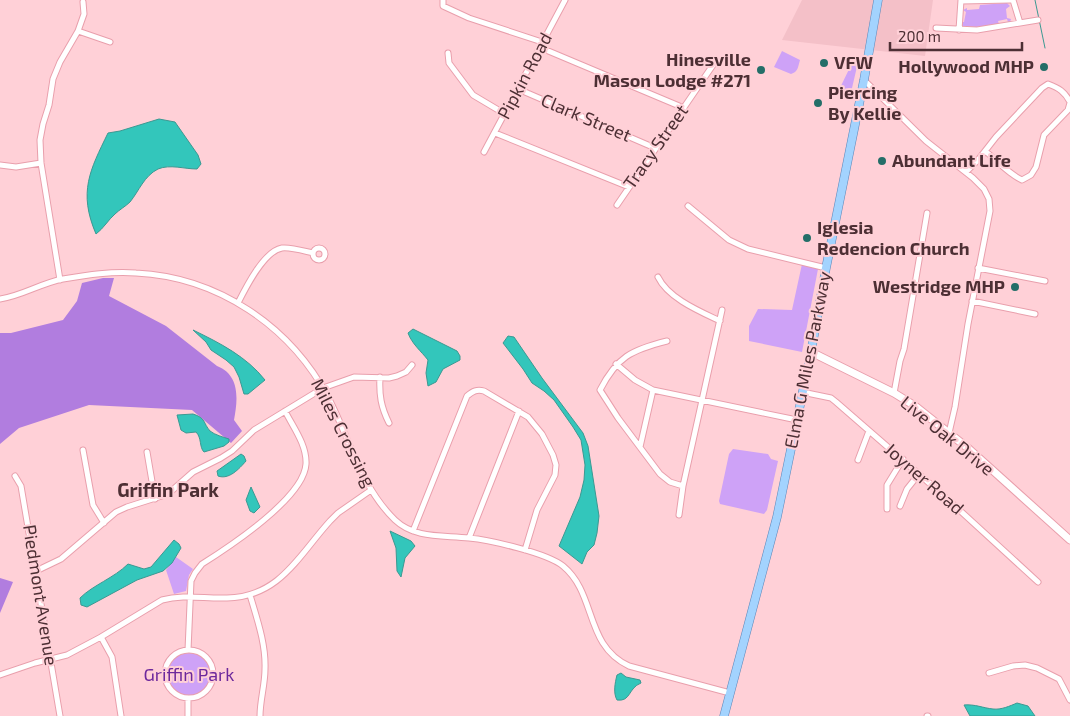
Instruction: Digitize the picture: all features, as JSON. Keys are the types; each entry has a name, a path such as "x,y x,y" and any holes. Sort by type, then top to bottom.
{"main road":[{"name":"Elma G Miles Parkway","path":"724,716 776,521 811,352 878,0"}],"street":[{"path":"443,0 443,6 461,15 542,42 546,50 684,108"},
{"name":"Pipkin Road","path":"484,152 565,0"},
{"path":"959,30 961,1 1011,0 1020,23"},
{"path":"60,280 41,163 40,140 49,105 53,79 60,62 78,31 84,14 84,2"},
{"path":"936,28 977,30 1038,20"},
{"path":"78,31 110,42"},
{"path":"448,53 450,63 473,95 505,114"},
{"name":"Tracy Street","path":"617,205 713,65"},
{"path":"864,80 926,141 966,172 984,189 989,199 990,211 949,432"},
{"path":"966,172 996,137 1042,88 1048,84 1058,88 1067,95 1070,102 1068,110 1044,135 1036,167 1032,175 1022,180 1013,176 997,159 985,151"},
{"name":"Clark Street","path":"518,89 655,148"},
{"path":"495,133 629,187"},
{"path":"0,165 16,167 41,163"},
{"path":"688,206 729,240 748,249 826,268"},
{"path":"894,393 904,349 927,213"},
{"path":"238,303 253,276 271,252 283,248 314,253"},
{"path":"978,268 1045,282"},
{"name":"Miles Crossing","path":"0,299 21,294 60,280 109,273 138,273 180,280 210,290 238,303 259,317 292,345 306,363 323,388 334,409 354,457 371,490 395,519 413,531 425,535 469,538 525,550 558,562 575,577 599,638 606,648 621,662 640,670 730,693"},
{"path":"658,277 662,286 694,309 720,321"},
{"path":"972,301 1035,314"},
{"path":"679,515 683,486 704,400 722,310"},
{"path":"666,341 637,350 616,364 600,390 618,418 664,478 683,486"},
{"name":"Live Oak Drive","path":"811,352 894,393 915,406 949,432 1070,540"},
{"path":"616,364 635,380 653,390 797,420"},
{"path":"36,571 61,559 116,512 168,494 200,468 232,451 247,434 323,388 354,377 389,378 398,376 412,366"},
{"path":"380,378 379,395 381,406 389,423"},
{"path":"640,447 653,390"},
{"path":"413,531 467,396 472,391 484,391 528,417 550,447 556,466 552,484 537,510 525,550"},
{"name":"Joyner Road","path":"802,392 831,398 903,459 1038,582"},
{"path":"188,650 192,578 198,569 264,520 299,483 304,474 306,466 305,453 284,411"},
{"path":"469,538 519,411"},
{"path":"858,460 869,431"},
{"path":"83,450 93,505 104,522"},
{"path":"147,452 155,499"},
{"path":"887,509 887,485 903,459"},
{"path":"900,506 907,489 919,474"},
{"name":"Piedmont Avenue","path":"15,476 21,486 60,716"},
{"path":"0,674 67,655 162,600 173,597 218,599 250,596 268,587 285,575 338,513 371,490"},
{"path":"250,596 260,628 265,658 265,676 260,716"},
{"path":"101,637 112,657 121,716"},
{"path":"188,650 199,652 207,658 212,668 213,677 210,685 202,695 188,699 172,692 165,676 167,665 173,656 180,651 188,650"},
{"path":"989,673 1014,666 1025,665 1036,668 1059,679 1070,700"},
{"path":"188,699 188,716"}],"shaded area":[{"path":"802,0 933,0 925,56 782,40"},
{"path":"103,278 114,278 109,296 166,326 230,375 236,388 234,420 242,431 231,443 192,410 89,405 19,428 0,444 0,333 11,333 63,320 77,301 82,283"},
{"path":"0,578 13,582 0,613"}],"green space":[{"path":"1007,3 1010,6 1006,9 1007,18 1011,19 1010,22 1007,19 998,21 999,24 976,27 961,26 960,22 964,22 966,12 963,10 967,8 967,10 979,9 980,5"},
{"path":"782,51 800,60 797,69 791,74 774,67"},
{"path":"855,57 859,58 849,101 837,94"},
{"path":"802,264 818,269 802,352 749,341 749,326 758,309 792,310"},
{"path":"733,449 768,454 771,459 778,461 767,510 764,514 720,504 719,501 729,454"},
{"path":"176,557 193,569 189,575 186,591 174,594 166,570"},
{"name":"Griffin Park","path":"185,653 193,653 205,659 211,675 205,691 193,697 185,697 173,691 167,679 167,671 173,659"}],"water":[{"path":"159,119 175,122 198,155 201,164 197,169 167,167 153,172 130,202 96,234 88,206 88,182 96,158 108,133"},
{"path":"413,329 457,351 460,356 460,360 443,369 436,382 428,386 426,373 428,360 414,344 408,333"},
{"path":"193,330 223,345 250,364 265,380 248,394 244,394 234,367 211,350 206,342"},
{"path":"508,336 514,337 583,433 588,446 599,516 594,545 587,552 582,564 559,546 580,497 584,480 585,465 581,440 554,400 532,383 503,343"},
{"path":"193,414 202,419 210,431 229,439 229,442 224,446 204,452 196,432 186,433 181,430 177,415"},
{"path":"241,454 246,461 240,467 230,475 218,476 217,471"},
{"path":"251,487 260,507 254,513 250,511 246,500"},
{"path":"390,531 411,541 415,546 405,558 401,577 397,571 396,548"},
{"path":"174,540 181,548 172,563 163,571 137,580 87,607 81,605 80,598 85,593 128,564 144,569 151,567"},
{"path":"621,673 626,677 640,680 641,683 625,699 617,700 615,685 617,675"},
{"path":"1017,703 1028,706 1035,716 970,716 964,705 996,709"}],"waterway":[{"path":"1035,0 1045,48"}],"place":[{"name":"VFW","path":"824,63"},
{"name":"Hollywood MHP","path":"1044,67"},
{"name":"Hinesville Mason Lodge #271","path":"761,70"},
{"name":"Piercing By Kellie","path":"818,103"},
{"name":"Abundant Life","path":"882,161"},
{"name":"Iglesia Redencion Church","path":"807,238"},
{"name":"Westridge MHP","path":"1015,287"}],"district":[{"name":"Griffin Park","path":"168,490"}]}
